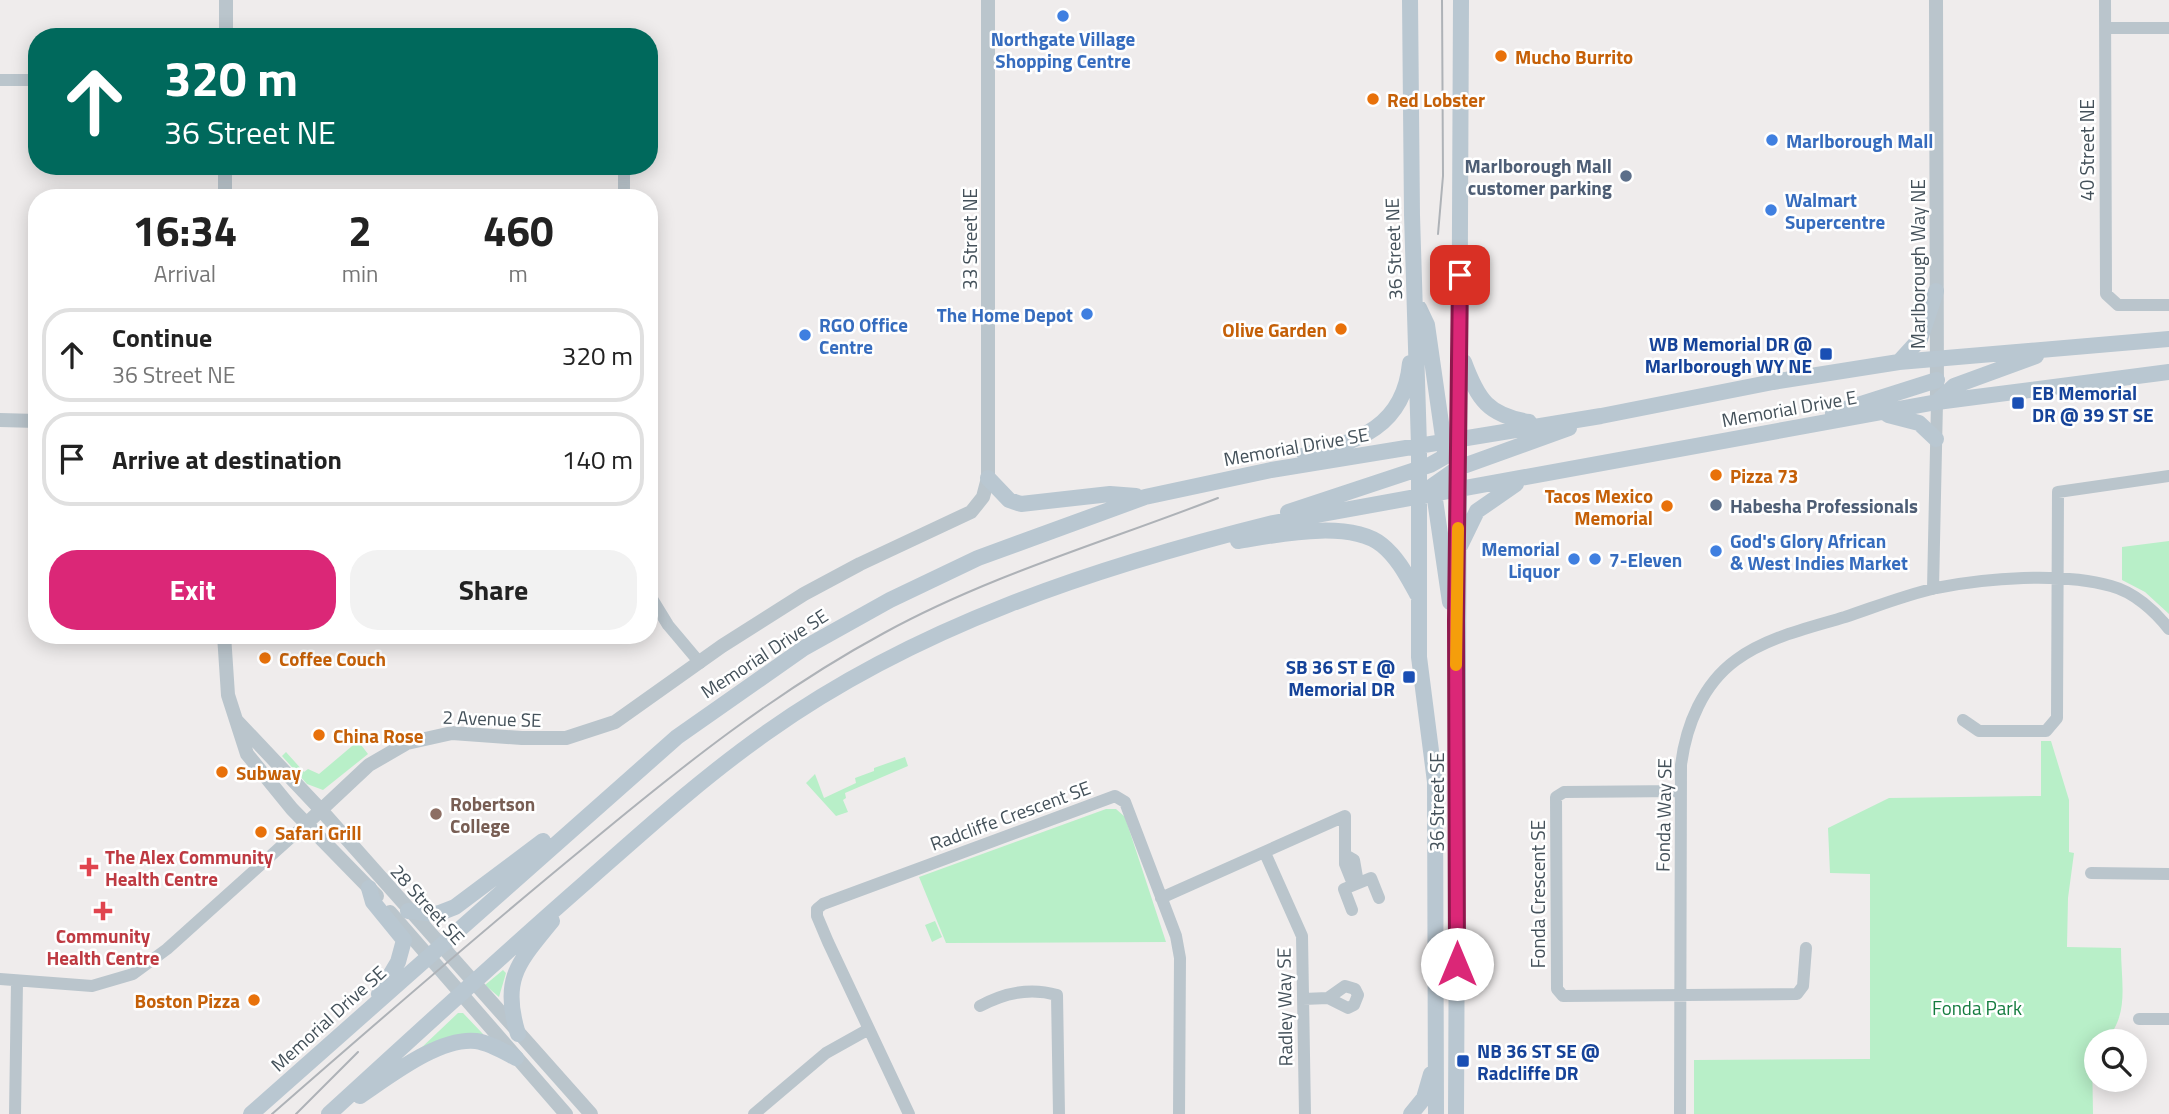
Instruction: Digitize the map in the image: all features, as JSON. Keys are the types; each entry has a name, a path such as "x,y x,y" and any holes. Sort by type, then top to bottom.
{"main road":[{"name":"36 Street NE","path":"1410,0 1419,446"},
{"path":"329,1113 465,987 693,788 767,732 861,674 960,625 1033,595 1196,542 1428,491 1459,438 1461,0"},
{"path":"1899,362 1920,339 1936,291"},
{"path":"1416,300 1427,325 1449,459 1458,490"},
{"path":"1271,470 1298,457 1353,442 1387,418 1403,393 1416,326"},
{"name":"Memorial Drive E","path":"1419,446 1449,459 1459,438 1601,416 1725,390 1937,357 2169,339"},
{"path":"1937,402 1954,386 2008,364 2069,346"},
{"path":"1460,353 1477,394 1489,408 1502,416 1543,424"},
{"name":"Memorial Drive E","path":"1428,491 1458,490 1527,478 1937,402 2169,372"},
{"path":"1767,433 1937,380"},
{"path":"1879,414 1919,423 1936,439"},
{"path":"1273,523 1288,512 1424,467 1601,416"},
{"path":"1419,446 1456,621"},
{"name":"Memorial Drive SE","path":"251,1114 677,737 804,648 890,600 978,558 1145,497 1271,470 1419,446"},
{"path":"988,478 1009,500 1021,504 1110,494 1145,497"},
{"path":"1458,549 1477,511 1494,497 1527,478"},
{"name":"36 Street SE","path":"1456,1114 1458,490"},
{"name":"36 Street SE","path":"1428,491 1418,596 1422,688 1435,782 1436,1114"},
{"path":"1196,542 1215,545 1305,532 1339,531 1366,536 1381,544 1403,567 1418,596"},
{"path":"408,911 437,915 455,907 545,839 562,836"},
{"path":"518,1034 509,1004 517,968 580,887"},
{"path":"369,888 373,902 404,940 398,962 375,1003"},
{"path":"329,1113 448,1044 468,1041 486,1043 516,1058"},
{"path":"1411,1114 1424,1098 1436,1058"}],"street":[{"path":"226,0 226,28"},
{"name":"33 Street NE","path":"988,0 988,478"},
{"name":"Marlborough Way NE","path":"1936,0 1937,402"},
{"name":"40 Street NE","path":"2105,0 2106,293 2109,300 2118,306 2169,305"},
{"path":"2105,28 2169,28"},
{"path":"0,80 28,80"},
{"path":"1933,589 1937,402"},
{"path":"0,421 28,421"},
{"path":"1962,720 1979,731 2046,731 2057,718 2058,492 2169,476"},
{"name":"2 Avenue SE","path":"0,979 92,986 132,974 167,950 369,765 400,745 452,733 522,738 579,735 634,711 700,663 804,594 872,558 971,512 983,497 988,478"},
{"name":"Fonda Way SE","path":"1680,1114 1680,791 1684,743 1691,720 1707,690 1736,660 1779,638 1933,589 1976,581 2057,579 2112,586 2156,611 2169,629"},
{"path":"658,610 700,663"},
{"name":"28 Street SE","path":"224,644 225,673 247,754 306,824 434,951 465,987 516,1058 566,1114"},
{"name":"28 Street SE","path":"237,721 321,810 408,911 434,951"},
{"name":"Fonda Crescent SE","path":"1680,791 1564,792 1556,797 1557,989 1563,996 1681,995"},
{"name":"Radcliffe Crescent SE","path":"909,1114 817,916 817,909 823,904 1115,796 1125,802 1176,936 1180,958 1179,1114"},
{"path":"1161,898 1345,816 1347,856 1354,860 1358,882"},
{"name":"Radley Way SE","path":"1265,853 1302,936 1305,1114"},
{"path":"2091,873 2169,874"},
{"path":"1352,909 1344,889 1358,882 1371,878 1379,898"},
{"path":"1681,995 1797,994 1803,986 1806,948"},
{"path":"15,1114 17,982"},
{"name":"28 Street SE","path":"465,987 518,1034 591,1114"},
{"path":"980,1006 1011,993 1045,992 1057,995 1059,1114"},
{"path":"1303,999 1328,998"},
{"path":"2139,1019 2169,1019"},
{"path":"754,1114 826,1053 869,1029"}],"green space":[{"path":"2169,541 2169,614 2145,592 2122,580 2122,547"},
{"path":"358,741 368,754 323,790 307,784 282,756 286,752 304,772 308,769 319,774"},
{"name":"Fonda Park","path":"2041,741 2051,741 2069,800 2069,852 2074,853 2068,898 2067,947 2121,948 2122,998 2114,1029 2084,1029 2084,1092 2093,1092 2093,1114 1694,1114 1694,1060 1870,1059 1870,874 1830,873 1828,828 1889,798 2041,796"},
{"path":"905,757 908,766 845,793 846,798 843,800 848,812 836,816 806,783 815,774 824,798 856,783 855,778 874,771 874,768"},
{"path":"1106,809 1116,809 1125,817 1166,942 946,943 919,877"},
{"path":"935,921 942,937 932,942 925,925"},
{"path":"503,970 506,973 499,997 485,985"},
{"path":"458,1013 463,1013 483,1034 419,1050"}],"tram line":[{"path":"1438,234 1443,176 1442,0"},
{"path":"272,1114 467,945 693,759 805,680 924,612 1006,576 1218,498"},
{"path":"296,1114 358,1052"}],"slow traffic":[{"path":"1456,665 1458,528"}],"place":[{"name":"Northgate Village Shopping Centre","path":"1063,16"},
{"name":"Mucho Burrito","path":"1501,56"},
{"name":"Red Lobster","path":"1373,99"},
{"name":"Marlborough Mall","path":"1772,140"},
{"name":"Marlborough Mall customer parking","path":"1626,176"},
{"name":"Walmart Supercentre","path":"1771,210"},
{"name":"The Home Depot","path":"1087,314"},
{"name":"Olive Garden","path":"1341,329"},
{"name":"RGO Office Centre","path":"805,335"},
{"name":"WB Memorial DR @ Marlborough WY NE","path":"1826,354"},
{"name":"EB Memorial DR @ 39 ST SE","path":"2018,403"},
{"name":"Pizza 73","path":"1716,475"},
{"name":"Habesha Professionals","path":"1716,505"},
{"name":"Tacos Mexico Memorial","path":"1667,506"},
{"name":"God's Glory African & West Indies Market","path":"1716,551"},
{"name":"Memorial Liquor","path":"1574,559"},
{"name":"7-Eleven","path":"1595,559"},
{"name":"Coffee Couch","path":"265,658"},
{"name":"SB 36 ST E @ Memorial DR","path":"1409,677"},
{"name":"China Rose","path":"319,735"},
{"name":"Subway","path":"222,772"},
{"name":"Robertson College","path":"436,814"},
{"name":"Safari Grill","path":"261,832"},
{"name":"The Alex Community Health Centre","path":"89,867"},
{"name":"Community Health Centre","path":"103,911"},
{"name":"Boston Pizza","path":"254,1000"},
{"name":"NB 36 ST SE @ Radcliffe DR","path":"1463,1061"}],"route":[{"path":"1457,964 1456,621 1460,275"}]}
